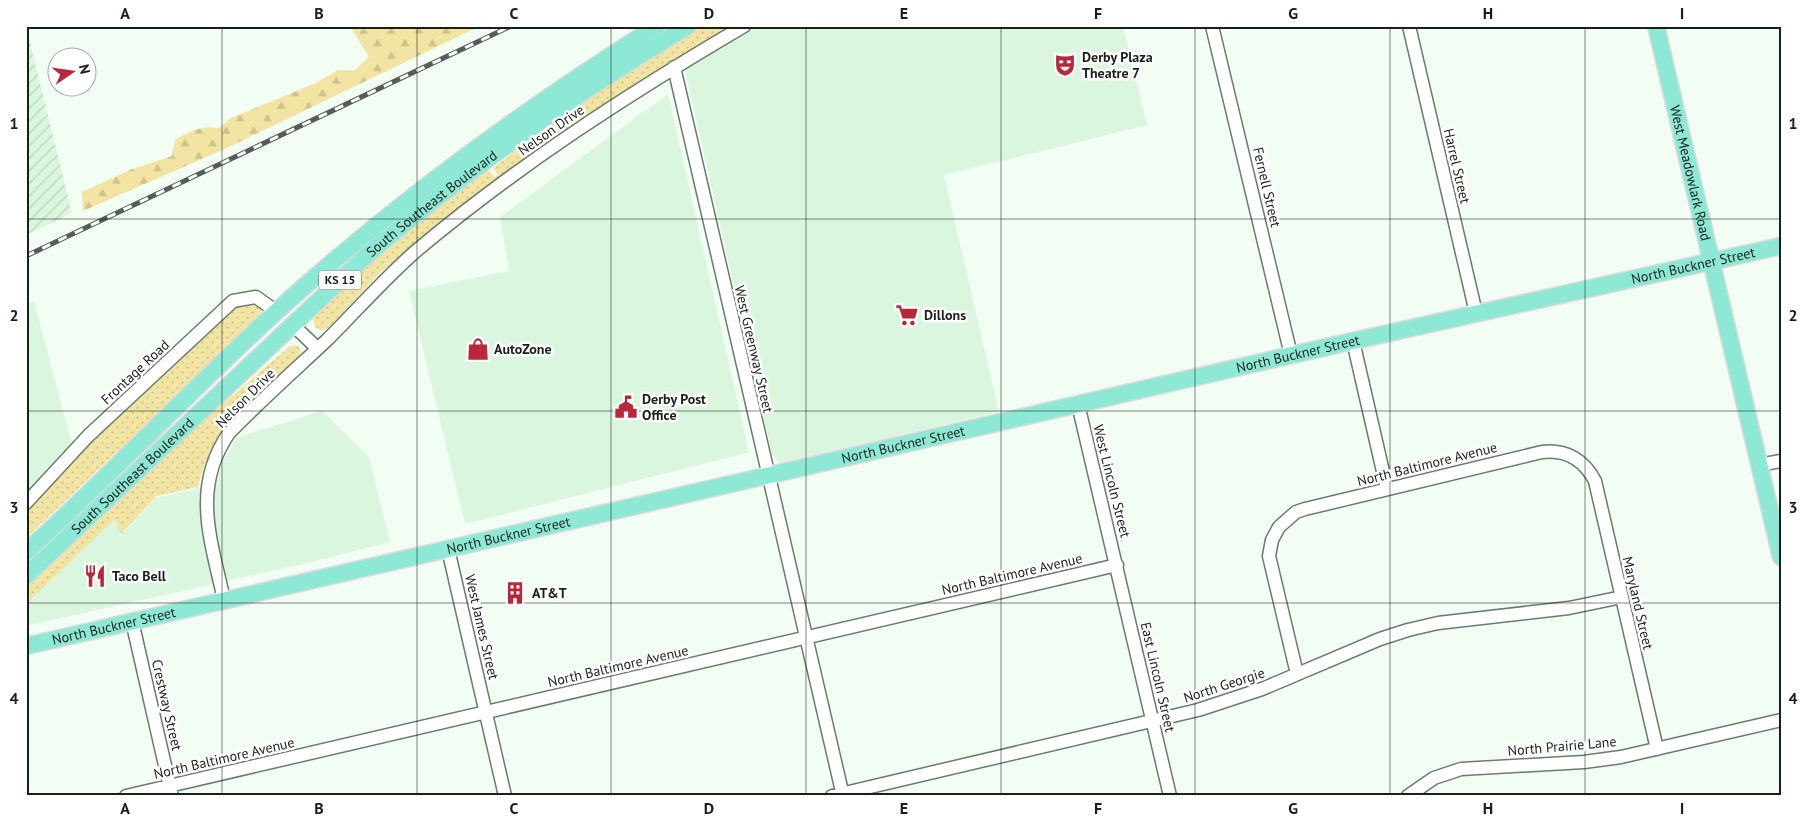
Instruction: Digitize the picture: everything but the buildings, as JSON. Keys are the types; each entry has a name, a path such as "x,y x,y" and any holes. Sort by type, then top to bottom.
{"main road":[{"name":"South Southeast Boulevard","path":"26,552 277,312 330,264 422,187 498,131 657,26"},
{"name":"South Southeast Boulevard","path":"26,576 367,255 465,174 586,90 688,26"},
{"name":"West Meadowlark Road","path":"1656,26 1781,557"},
{"name":"North Buckner Street","path":"26,646 1352,341 1710,260 1781,246"},
{"path":"292,325 291,316 295,309 324,283 330,264"},
{"path":"237,377 242,362 272,330 277,321 277,312"}],"street":[{"name":"Nelson Drive","path":"224,600 208,524 206,494 209,474 215,455 229,433 392,273 460,216 561,141 674,67 744,26"},
{"name":"Fernell Street","path":"1212,26 1291,355"},
{"name":"Harrel Street","path":"1409,26 1476,313"},
{"name":"West Greenway Street","path":"674,67 806,638 839,795"},
{"name":"Frontage Road","path":"26,503 88,436 233,300 256,297 277,312"},
{"path":"292,325 317,348"},
{"path":"1352,341 1387,489"},
{"name":"West Lincoln Street","path":"1078,404 1117,565"},
{"name":"North Baltimore Avenue","path":"1297,674 1269,556 1272,540 1279,526 1296,512 1542,452 1562,452 1585,466"},
{"path":"1759,465 1781,460"},
{"name":"Maryland Street","path":"1585,466 1595,481 1657,749"},
{"name":"West James Street","path":"448,549 505,796"},
{"name":"North Baltimore Avenue","path":"126,796 171,791 486,712 1117,565"},
{"name":"East Lincoln Street","path":"1117,565 1170,796"},
{"name":"North Georgie","path":"839,795 1229,701 1380,639 1408,630 1438,624 1568,608 1622,596"},
{"name":"Crestway Street","path":"132,621 171,791"},
{"name":"North Prairie Lane","path":"1408,796 1434,778 1461,769 1584,762 1657,749 1781,720"}],"shaded area":[{"path":"26,26 72,213 26,235"},
{"path":"758,26 1123,26 1147,125 944,175 999,412 779,463 772,454 685,70"},
{"path":"668,94 749,452 465,524 409,291 509,271 500,217"},
{"path":"34,301 80,475 26,527 26,304"},
{"path":"322,411 369,457 390,542 311,562 26,626 26,598 117,507 124,532 156,498 217,484 221,467 236,438"}],"green space":[{"path":"350,26 480,26 227,148 83,211 82,192 132,169 172,156 175,140 186,134 202,128 219,128 231,118 316,83 338,70 354,71 369,57"},
{"path":"700,26 730,26 658,69 497,180 381,272 329,327 322,331 315,327 313,319 315,315 350,281 429,214 487,169 495,177 498,175 493,168 559,119"},
{"path":"251,302 259,305 261,311 258,319 26,538 26,513 81,452 225,315 235,307"},
{"path":"295,345 301,348 299,356 252,399 225,429 205,465 198,487 157,496 121,534 115,519 26,604 26,588 202,422 290,346"}],"railway":[{"path":"26,256 511,26"}],"place":[{"name":"Derby Plaza Theatre 7","path":"1065,65"},
{"name":"Dillons","path":"907,315"},
{"name":"AutoZone","path":"478,349"},
{"name":"Derby Post Office","path":"626,407"},
{"name":"Taco Bell","path":"95,576"},
{"name":"AT&T","path":"515,593"}]}
